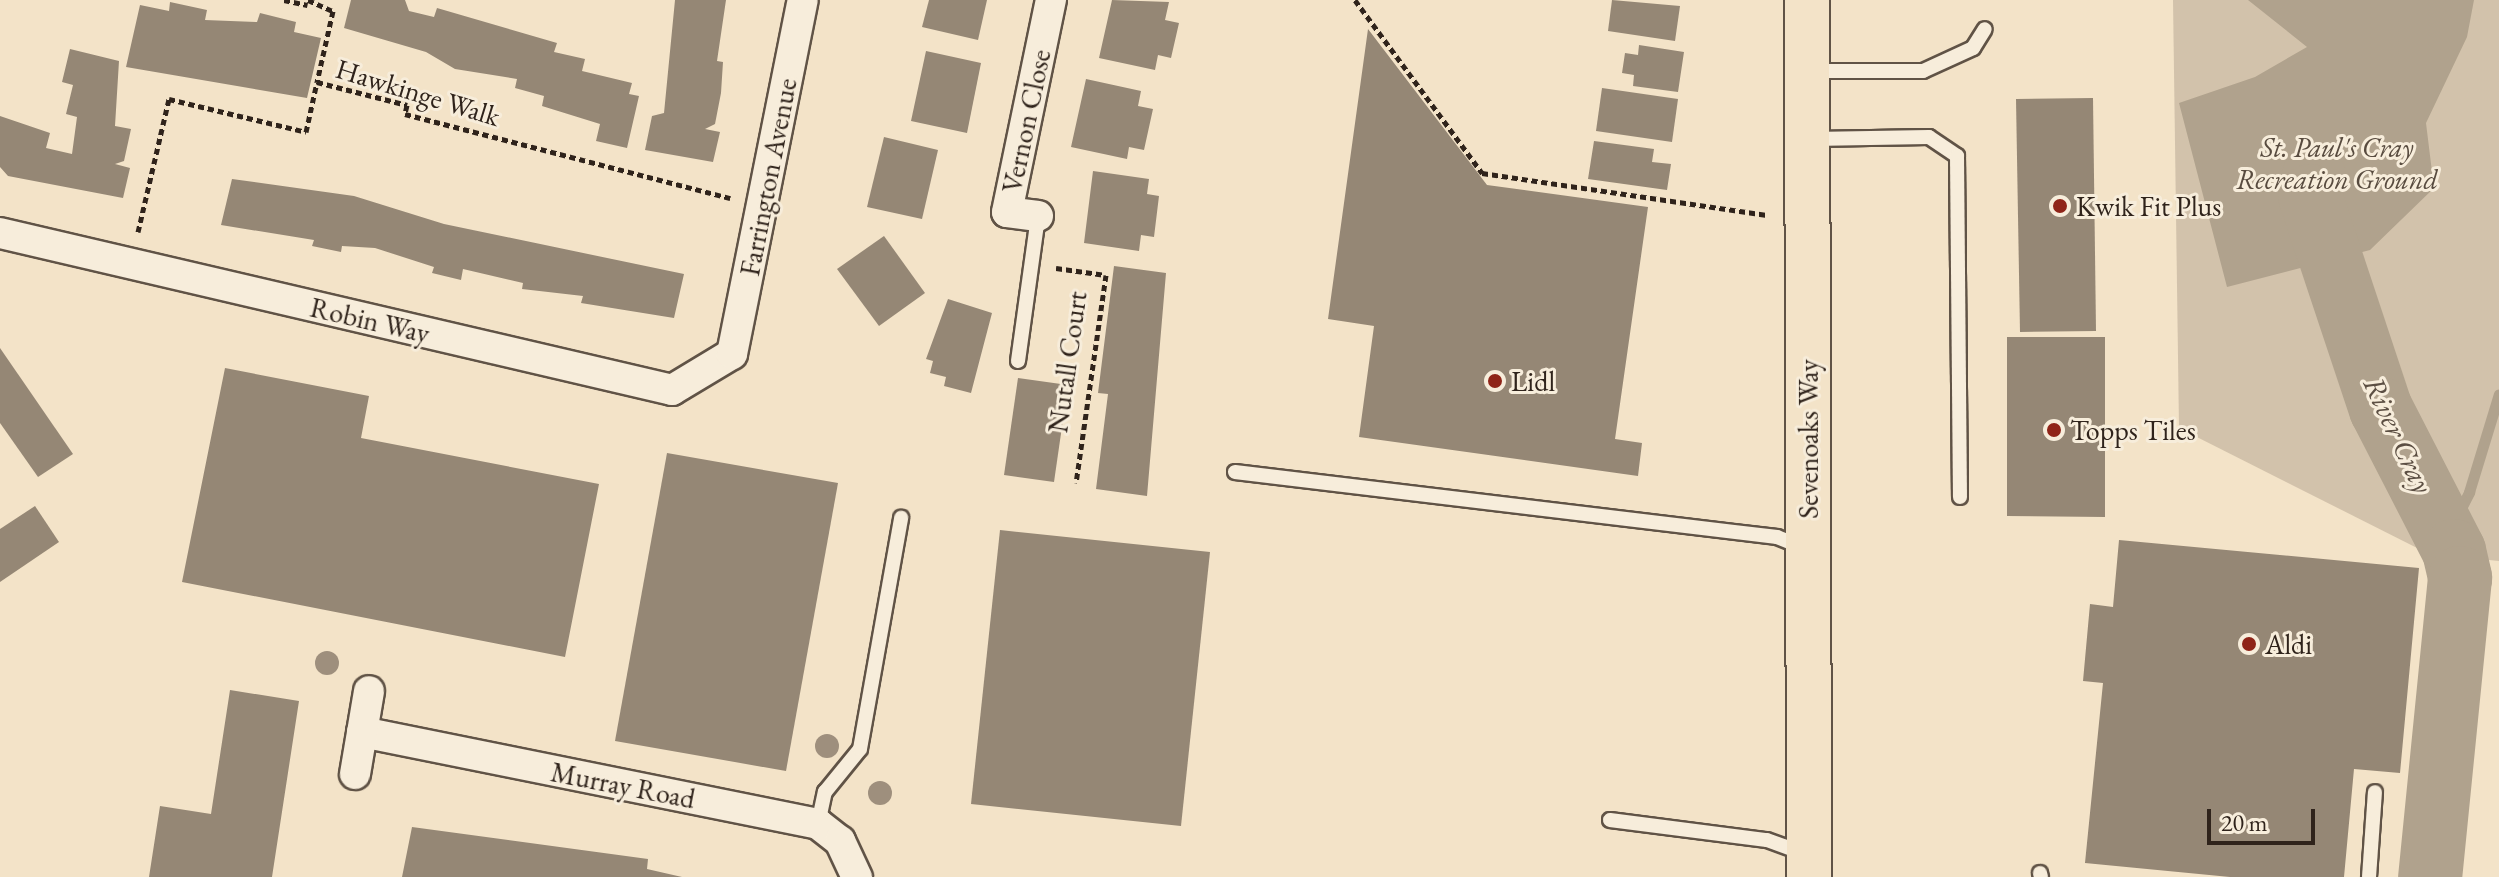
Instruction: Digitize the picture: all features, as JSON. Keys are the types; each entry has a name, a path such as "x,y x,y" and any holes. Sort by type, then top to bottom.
{"main road":[{"name":"Sevenoaks Way","path":"1807,0 1809,866"}],"street":[{"name":"Farrington Avenue","path":"732,354 803,0"},
{"name":"Vernon Close","path":"1038,216 1007,212 1051,0"},
{"name":"Robin Way","path":"0,233 672,390 732,354"},
{"path":"355,774 369,691"},
{"name":"Murray Road","path":"362,732 818,824"},
{"path":"818,824 840,841 857,877"}],"lane":[{"path":"1807,71 1923,71 1973,48 1985,29"},
{"path":"1807,139 1929,137 1957,156 1960,497"},
{"name":"Nutall Court","path":"1018,361 1038,216"},
{"path":"1235,472 1777,537 1808,549"},
{"path":"818,824 825,792 860,749 901,518"},
{"path":"2369,877 2375,792"},
{"path":"1610,820 1767,840 1809,866"}],"path":[{"path":"284,0 333,11 317,82"},
{"path":"1355,0 1482,173 1779,217"},
{"name":"Hawkinge Walk","path":"131,263 169,99 306,132 317,82 407,105 405,114 762,207"},
{"name":"Nutall Court","path":"1031,265 1106,275 1076,483"}],"green space":[{"name":"St. Paul's Cray Recreation Ground","path":"2173,0 2499,0 2499,561 2429,554 2179,428"}],"shaded area":[{"path":"2248,0 2474,0 2467,37 2426,123 2434,188 2370,250 2227,287 2179,103 2255,77 2307,47"}],"building":[{"path":"351,0 405,0 409,11 434,17 437,8 557,43 554,52 585,59 582,71 632,83 629,94 639,96 627,148 596,141 600,124 542,106 544,96 515,88 517,79 455,69 426,52 344,28"},
{"path":"675,0 726,0 717,61 723,62 721,93 715,124 705,129 720,132 713,162 645,150 652,116 664,113"},
{"path":"929,0 987,0 978,40 922,27"},
{"path":"1112,0 1169,2 1165,20 1179,23 1171,58 1158,55 1155,70 1099,58"},
{"path":"1612,0 1680,6 1675,41 1608,31"},
{"path":"170,2 207,10 205,20 257,22 260,13 296,22 294,32 321,38 307,98 126,67 140,5 169,11"},
{"path":"1368,29 1487,185 1648,207 1615,439 1642,443 1638,476 1359,437 1374,326 1328,319"},
{"path":"1639,45 1684,52 1678,92 1633,86 1634,75 1622,73 1625,53 1638,55"},
{"path":"70,49 119,61 115,126 131,129 124,161 115,164 130,168 123,198 8,176 0,167 0,116 50,133 46,148 72,154 77,117 66,114 73,85 62,82"},
{"path":"926,51 981,63 967,133 911,121"},
{"path":"1086,79 1141,91 1138,106 1153,109 1144,150 1129,147 1127,159 1071,147"},
{"path":"1602,88 1678,99 1672,142 1596,131"},
{"path":"2093,98 2096,331 2020,332 2016,99"},
{"path":"884,137 938,150 922,219 867,207"},
{"path":"1594,141 1654,149 1652,162 1671,164 1667,190 1588,179"},
{"path":"1093,171 1149,179 1147,194 1159,196 1154,237 1141,235 1139,251 1084,243"},
{"path":"232,179 354,196 444,224 684,274 674,318 581,303 583,296 522,289 523,283 463,269 461,280 432,273 434,267 375,248 342,246 341,252 312,246 314,240 221,225"},
{"path":"884,236 925,293 879,326 837,269"},
{"path":"1114,266 1166,273 1147,496 1096,489 1108,394 1098,393"},
{"path":"948,299 992,313 971,393 944,386 946,377 930,373 933,361 926,359"},
{"path":"2007,337 2105,337 2105,517 2007,516"},
{"path":"0,348 73,454 38,477 0,423"},
{"path":"225,368 369,396 361,438 599,484 565,657 182,582"},
{"path":"1018,378 1068,385 1054,482 1004,475"},
{"path":"667,453 838,483 786,771 615,741"},
{"path":"35,506 59,542 0,582 0,529"},
{"path":"1000,530 1210,552 1181,826 971,804"},
{"name":"Aldi","path":"2119,540 2419,568 2400,773 2354,769 2344,877 2230,877 2085,863 2103,683 2083,681 2090,604 2113,607"},
{"path":"230,690 299,701 272,877 149,877 160,806 211,814"},
{"path":"412,827 648,859 647,869 682,877 402,877"}],"waterway":[{"name":"River Cray","path":"2314,176 2310,196 2381,409 2454,551 2460,578 2430,877"},
{"path":"2438,528 2457,516 2469,492 2499,394"}],"place":[{"name":"Kwik Fit Plus","path":"2060,206"},
{"name":"Lidl","path":"1495,381"},
{"name":"Topps Tiles","path":"2054,430"},
{"name":"Aldi","path":"2249,644"}]}
